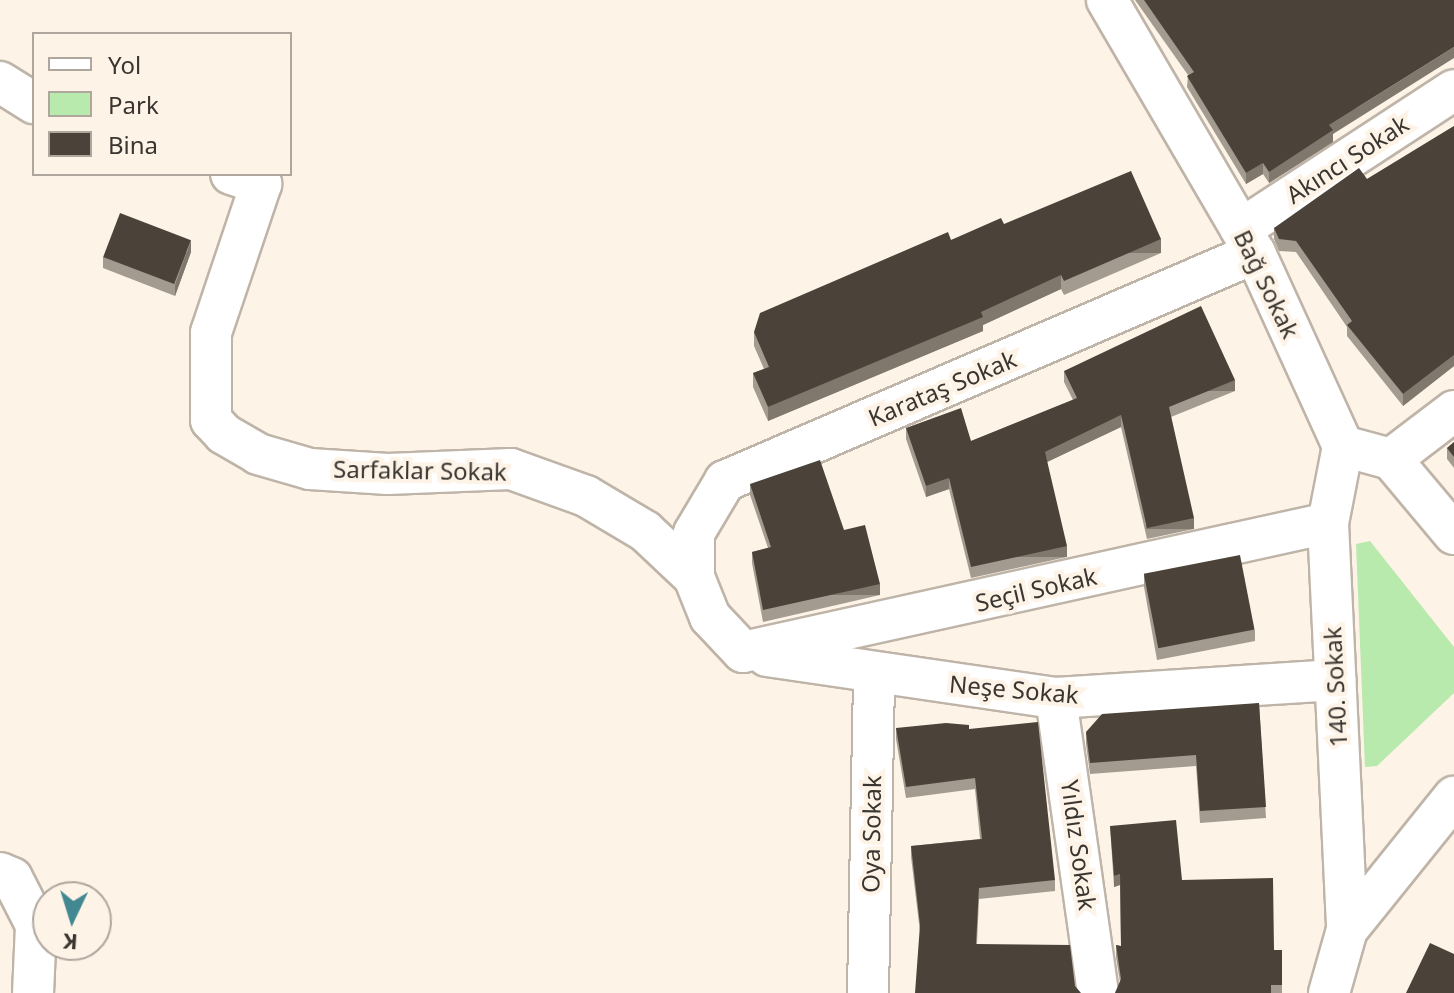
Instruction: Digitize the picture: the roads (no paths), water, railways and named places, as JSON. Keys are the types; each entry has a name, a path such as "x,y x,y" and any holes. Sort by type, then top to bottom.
{"street":[{"name":"Bağ Sokak","path":"1107,0 1248,241 1343,446"},
{"path":"0,82 32,102"},
{"name":"Akıncı Sokak","path":"1248,241 1454,90"},
{"name":"Sarfaklar Sokak","path":"237,176 261,184 211,333 211,420 224,434 258,454 310,469 388,474 511,469 586,496 645,531 694,577"},
{"name":"Karataş Sokak","path":"694,577 694,533 725,481 1248,241"},
{"path":"1391,459 1454,411"},
{"path":"1343,446 1391,459 1454,534"},
{"name":"140. Sokak","path":"1343,446 1328,523 1347,930"},
{"name":"Seçil Sokak","path":"743,652 1328,523"},
{"path":"694,577 710,617 743,652"},
{"name":"Neşe Sokak","path":"743,652 874,674 1056,698 1335,680"},
{"name":"Oya Sokak","path":"868,993 874,674"},
{"name":"Yıldız Sokak","path":"1056,698 1098,993"},
{"path":"1329,993 1347,930 1454,797"},
{"path":"0,873 12,878 36,925 33,993"}]}
